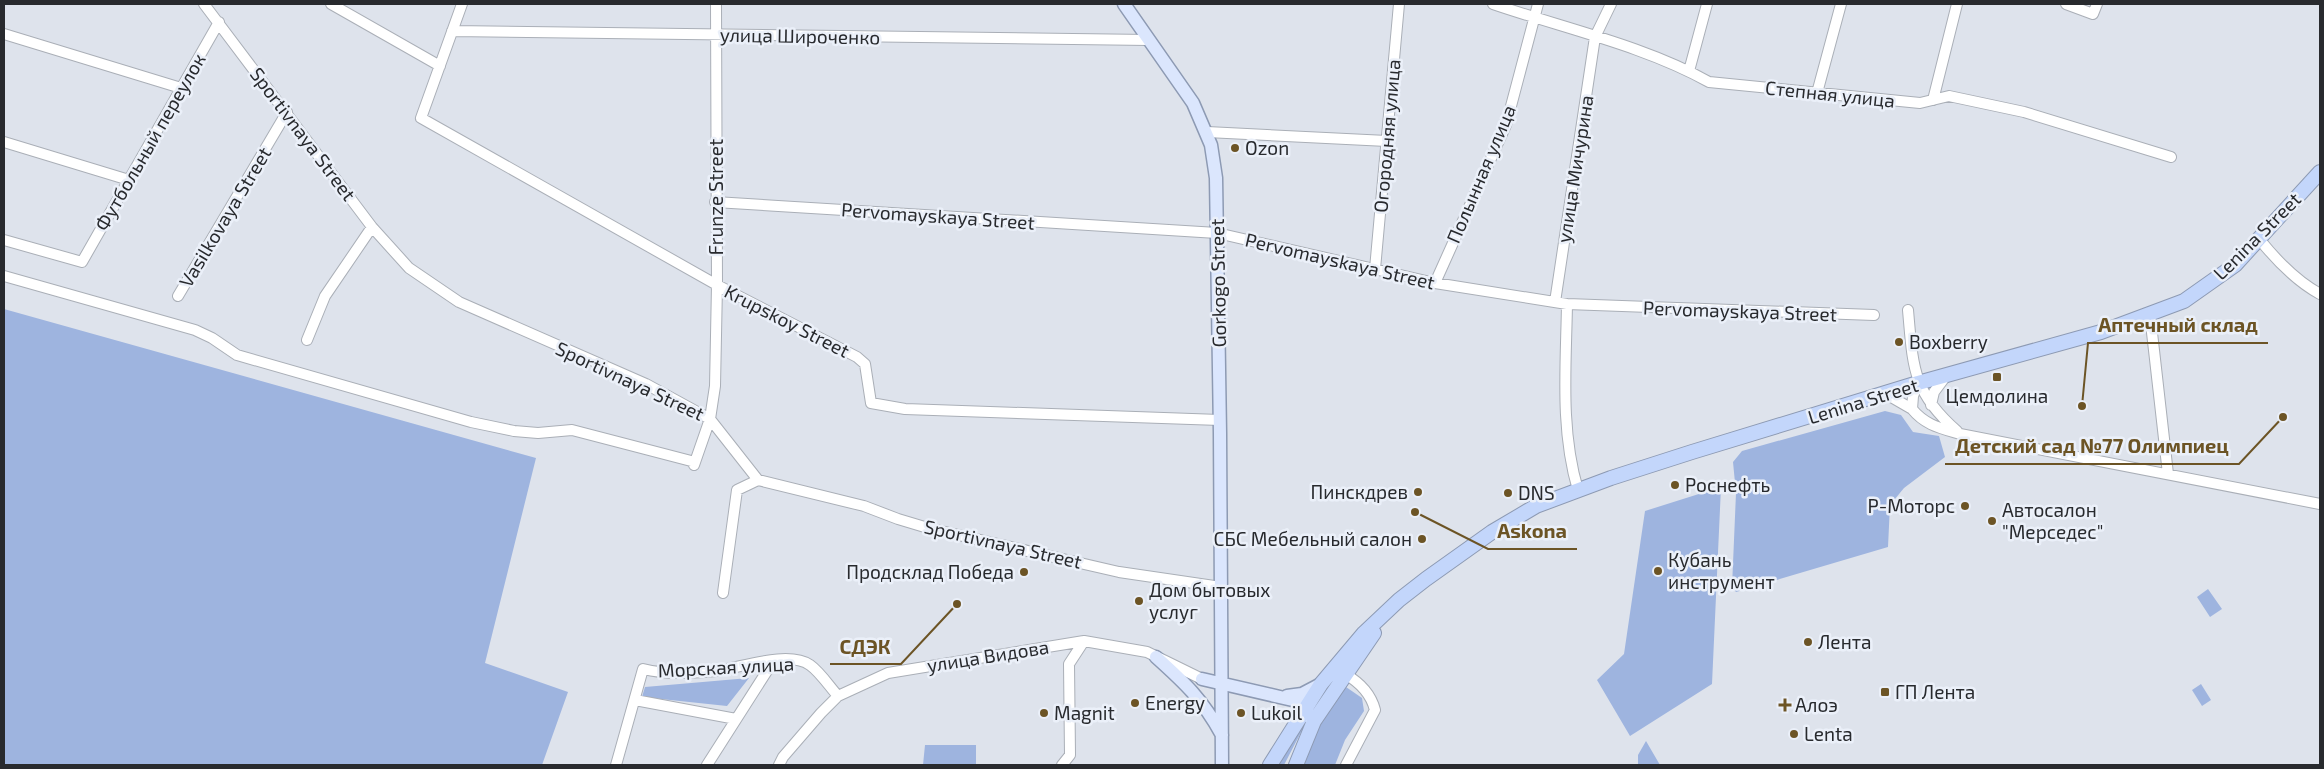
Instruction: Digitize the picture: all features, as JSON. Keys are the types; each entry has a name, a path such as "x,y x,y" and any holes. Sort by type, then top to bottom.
{"highway":[{"name":"Lenina Street","path":"1388,611 1426,578 1492,532 1536,506 1629,472 1918,383 2101,332 2184,301 2235,265 2260,240 2320,172"},
{"path":"1296,765 1314,721 1388,611"},
{"path":"1270,765 1322,684 1364,633 1388,611"}],"main road":[{"name":"Gorkogo Street","path":"1124,4 1193,103 1211,145 1216,178 1222,687"},
{"path":"1156,657 1193,690 1212,716 1222,736"},
{"name":"улица Видова","path":"1202,680 1222,687"},
{"path":"1282,697 1302,694 1322,684"},
{"path":"1222,687 1282,697 1297,701 1306,708 1310,715 1308,726 1289,765"},
{"path":"1222,687 1247,698 1322,709"},
{"path":"1222,687 1222,765"}],"street":[{"name":"Sportivnaya Street","path":"204,4 372,226 409,268 459,302 646,384 710,419 758,480 864,506 898,519 948,532 1119,572 1221,587"},
{"path":"331,4 440,66 462,4"},
{"name":"Frunze Street","path":"4,276 195,330 212,338 237,355 471,422 514,431 538,433 572,430 695,463 710,419 715,386 717,285 715,202 716,4"},
{"name":"Огородняя улица","path":"1375,269 1399,4"},
{"name":"Степная улица","path":"1493,4 1596,37 1689,71 1709,82 1920,103 1949,96 2024,112 2171,158"},
{"name":"Полынная улица","path":"1435,283 1506,124 1538,4"},
{"name":"улица Мичурина","path":"1555,302 1596,37 1611,4"},
{"path":"1689,71 1708,4"},
{"path":"1817,93 1841,4"},
{"path":"1933,100 1958,4"},
{"path":"2066,4 2093,14 2097,4"},
{"name":"Футбольный переулок","path":"4,240 82,262 219,22"},
{"name":"улица Широченко","path":"452,31 716,36 1149,40"},
{"path":"4,34 181,88"},
{"name":"Krupskoy Street","path":"440,66 421,118 717,285 857,357 865,364 871,403 905,409 1220,420"},
{"name":"Vasilkovaya Street","path":"178,296 287,112"},
{"path":"1207,132 1387,141"},
{"path":"4,142 129,180"},
{"name":"Pervomayskaya Street","path":"715,202 1217,233 1435,283 1567,304 1874,315"},
{"path":"306,340 325,296 372,226"},
{"path":"2260,240 2276,259 2306,286 2320,294"},
{"path":"1567,304 1567,430 1572,468 1578,490"},
{"path":"1908,310 1913,360 1918,383 1931,405 1960,434"},
{"path":"2150,315 2168,474"},
{"path":"1931,405 1934,392 1946,376"},
{"path":"1912,409 1913,396 1918,383"},
{"path":"1886,394 1912,409 1921,420 1928,424 1960,434 2320,504"},
{"path":"723,593 737,490 758,480"},
{"name":"улица Видова","path":"1062,765 1070,755 1069,664 1084,641"},
{"name":"улица Видова","path":"778,765 821,712 838,696 888,673 1084,641 1131,648 1156,657 1202,680"},
{"path":"706,765 774,660"},
{"name":"Морская улица","path":"635,700 643,669 660,673 717,670 774,660 796,660 810,664 838,696"},
{"path":"1345,674 1359,684 1368,694 1375,710 1346,765"},
{"path":"616,765 635,700 736,719"}],"shaded area":[{"path":"4,309 536,458 485,663 568,692 542,765 4,765"},
{"path":"1885,411 1901,415 1913,432 1939,436 1945,457 1904,488 1890,505 1888,547 1736,592 1732,587 1736,493 1733,462 1742,451"},
{"path":"1721,487 1712,684 1630,736 1597,680 1624,654 1645,511"},
{"path":"2208,589 2222,609 2210,617 2197,597"},
{"path":"749,678 727,706 642,697 645,687"},
{"path":"1331,683 1310,715 1284,765 1279,765 1306,708"},
{"path":"2201,684 2211,700 2202,706 2192,690"},
{"path":"1346,687 1362,698 1364,711 1345,740 1335,765 1301,765 1327,712"},
{"path":"1646,741 1660,765 1638,765 1638,755"},
{"path":"925,745 976,745 976,765 923,765"}],"place":[{"name":"Ozon","path":"1235,148"},
{"name":"Boxberry","path":"1899,342"},
{"name":"Цемдолина","path":"1997,377"},
{"name":"Аптечный склад","path":"2082,406"},
{"name":"Детский сад №77 Олимпиец","path":"2283,417"},
{"name":"Роснефть","path":"1675,485"},
{"name":"Пинскдрев","path":"1418,492"},
{"name":"DNS","path":"1508,493"},
{"name":"Р-Моторс","path":"1965,506"},
{"name":"Askona","path":"1415,512"},
{"name":"Автосалон \"Мерседес\"","path":"1992,521"},
{"name":"СБС Мебельный салон","path":"1422,539"},
{"name":"Кубань инструмент","path":"1658,571"},
{"name":"Продсклад Победа","path":"1024,572"},
{"name":"Дом бытовых услуг","path":"1139,601"},
{"name":"СДЭК","path":"957,604"},
{"name":"Лента","path":"1808,642"},
{"name":"ГП Лента","path":"1885,692"},
{"name":"Energy","path":"1135,703"},
{"name":"Алоэ","path":"1785,705"},
{"name":"Magnit","path":"1044,713"},
{"name":"Lukoil","path":"1241,713"},
{"name":"Lenta","path":"1794,734"}]}
